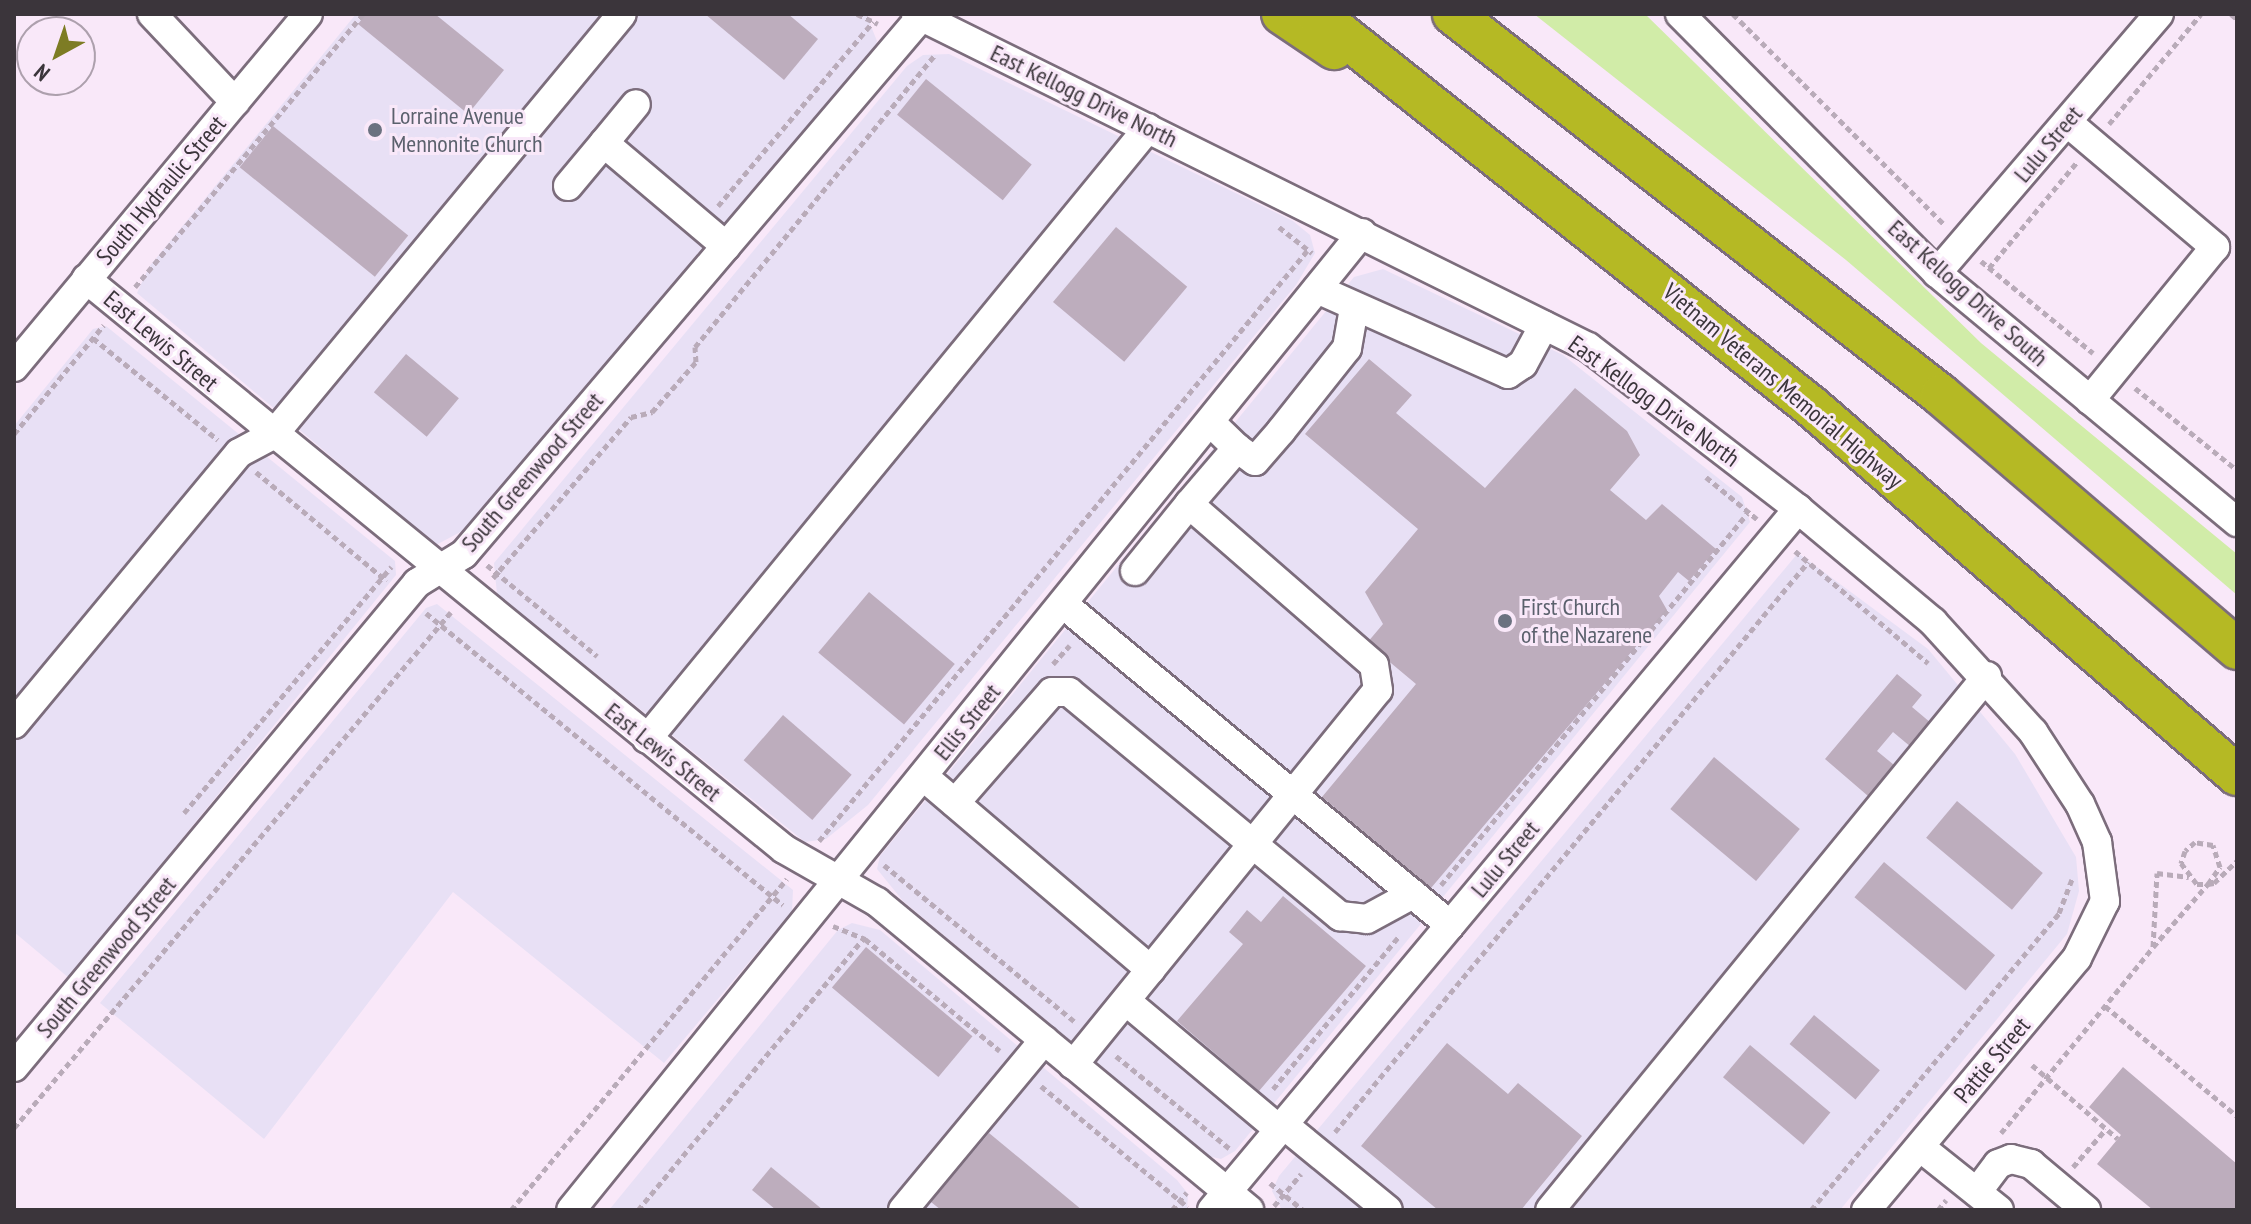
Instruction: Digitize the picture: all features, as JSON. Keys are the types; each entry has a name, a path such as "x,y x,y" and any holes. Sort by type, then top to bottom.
{"highway":[{"path":"1282,14 1565,207"},
{"name":"Vietnam Veterans Memorial Highway","path":"1316,14 1565,207 1812,407 2237,775"},
{"path":"1453,14 1941,395 2237,649"},
{"path":"1472,14 1651,167"}],"street":[{"path":"152,14 235,102"},
{"name":"South Hydraulic Street","path":"14,367 308,14"},
{"path":"14,724 237,456 249,443 274,434 622,14"},
{"name":"East Kellogg Drive South","path":"1680,14 1937,273 2237,522"},
{"name":"Lulu Street","path":"1937,273 2159,14"},
{"name":"East Kellogg Drive North","path":"914,23 1148,128 1588,347 1798,509 1987,676 2080,804 2097,842 2105,901"},
{"name":"South Greenwood Street","path":"14,1067 406,596 464,554 914,23"},
{"path":"568,186 636,104"},
{"path":"2067,122 2215,247 2090,400"},
{"path":"647,739 1148,128"},
{"path":"604,143 726,246"},
{"name":"Ellis Street","path":"571,1210 1362,233"},
{"name":"East Lewis Street","path":"86,279 647,739 803,860 877,902 1203,1172 1229,1204"},
{"path":"1317,289 1354,310 1508,374 1523,364 1544,325"},
{"path":"1210,422 1255,461 1347,348 1354,310"},
{"path":"1135,571 1237,448"},
{"path":"1073,1065 1378,690 1374,665 1189,504"},
{"name":"Lulu Street","path":"1229,1204 1282,1127 1798,509"},
{"path":"1063,604 1450,925"},
{"path":"1550,1210 1987,676"},
{"path":"955,803 1052,692 1069,692 1340,916 1367,919 1419,899"},
{"path":"923,776 1151,970"},
{"name":"Pattie Street","path":"1866,1210 2077,958 2105,901"},
{"path":"1126,1001 1255,1110 1318,1153 1388,1210"},
{"path":"903,1210 1044,1040"},
{"path":"1920,1147 1999,1210"},
{"path":"1969,1186 1998,1164 2011,1159 2031,1164 2086,1210"}],"path":[{"path":"14,434 363,14"},
{"path":"857,14 873,22 914,23 950,60"},
{"path":"2231,14 2237,19"},
{"path":"702,226 873,22"},
{"path":"1267,217 1307,251 1338,262"},
{"path":"511,1210 1307,251"},
{"path":"93,338 771,898 865,939 1191,1210"},
{"path":"1699,472 1967,700"},
{"path":"1172,1210 1255,1110 1419,899 1748,513"},
{"path":"182,816 380,575 416,551"},
{"path":"1271,1210 1808,562"},
{"path":"1938,1210 1969,1186 2047,1077 2208,884 2220,867 2213,845 2195,842 2185,851 2181,863 2189,877"},
{"path":"2208,884 2236,862"},
{"path":"1811,1210 2059,913 2072,882 2071,868"},
{"path":"2153,947 2157,873 2189,877 2208,884"},
{"path":"2105,1006 2237,1116"},
{"path":"2032,1065 2118,1139"},
{"path":"2069,1172 2106,1129"}],"shaded area":[{"path":"356,14 866,14 877,41 872,55 481,521 436,545 137,293 149,267"},
{"path":"949,54 1293,221 1310,235 1315,253 1296,285 868,805 826,839 805,842 497,594 494,563 907,66 923,55"},
{"path":"1383,269 1563,355 1742,497 1750,522 1235,1151 1221,1159 1208,1156 903,901 877,869 880,856 1354,277"},
{"path":"106,326 395,561 396,575 69,978 14,932 14,426 93,329"},
{"path":"1798,553 1928,649 2015,754 2076,857 2079,891 2067,934 1840,1210 1282,1210 1272,1191 1279,1176"},
{"path":"437,604 793,890 792,911 664,1063 453,892 264,1139 100,1003 426,608"},
{"path":"852,923 880,930 1177,1180 1188,1194 1187,1210 609,1210 838,930"}],"green space":[{"path":"1534,14 1645,14 1981,343 2237,554 2237,595 1846,260"}],"building":[{"path":"366,14 435,14 504,70 468,114 358,24"},
{"path":"705,14 788,14 818,39 784,80"},
{"path":"926,79 1032,165 1003,200 897,115"},
{"path":"273,126 408,236 375,277 240,167"},
{"path":"1116,227 1187,287 1124,362 1053,302"},
{"path":"406,354 459,398 427,437 374,392"},
{"path":"1369,359 1412,395 1396,413 1485,488 1575,388 1627,431 1640,455 1610,490 1646,520 1662,504 1716,549 1689,581 1678,572 1659,596 1667,610 1431,888 1322,797 1416,684 1367,643 1383,624 1365,592 1418,529 1305,434"},
{"path":"869,592 955,664 904,725 818,653"},
{"path":"1897,674 1922,695 1912,707 1931,723 1911,747 1893,732 1877,751 1894,765 1868,796 1825,759"},
{"path":"783,715 852,775 812,820 744,760"},
{"path":"1714,757 1800,829 1756,881 1670,809"},
{"path":"1957,801 2043,873 2012,910 1926,838"},
{"path":"1884,862 1995,955 1966,990 1854,897"},
{"path":"1283,896 1366,966 1259,1091 1177,1021 1243,944 1229,932 1247,910 1261,922"},
{"path":"866,947 972,1036 938,1077 832,988"},
{"path":"1814,1015 1880,1070 1855,1099 1790,1044"},
{"path":"1447,1043 1508,1094 1518,1083 1582,1136 1521,1210 1438,1210 1361,1146"},
{"path":"1750,1045 1830,1112 1803,1145 1723,1077"},
{"path":"2123,1067 2237,1164 2237,1210 2153,1210 2097,1164 2121,1135 2089,1107"},
{"path":"989,1133 1082,1210 941,1210 931,1202"},
{"path":"771,1167 823,1210 776,1210 752,1190"}],"place":[{"name":"Lorraine Avenue Mennonite Church","path":"375,130"},
{"name":"First Church of the Nazarene","path":"1505,621"}]}
